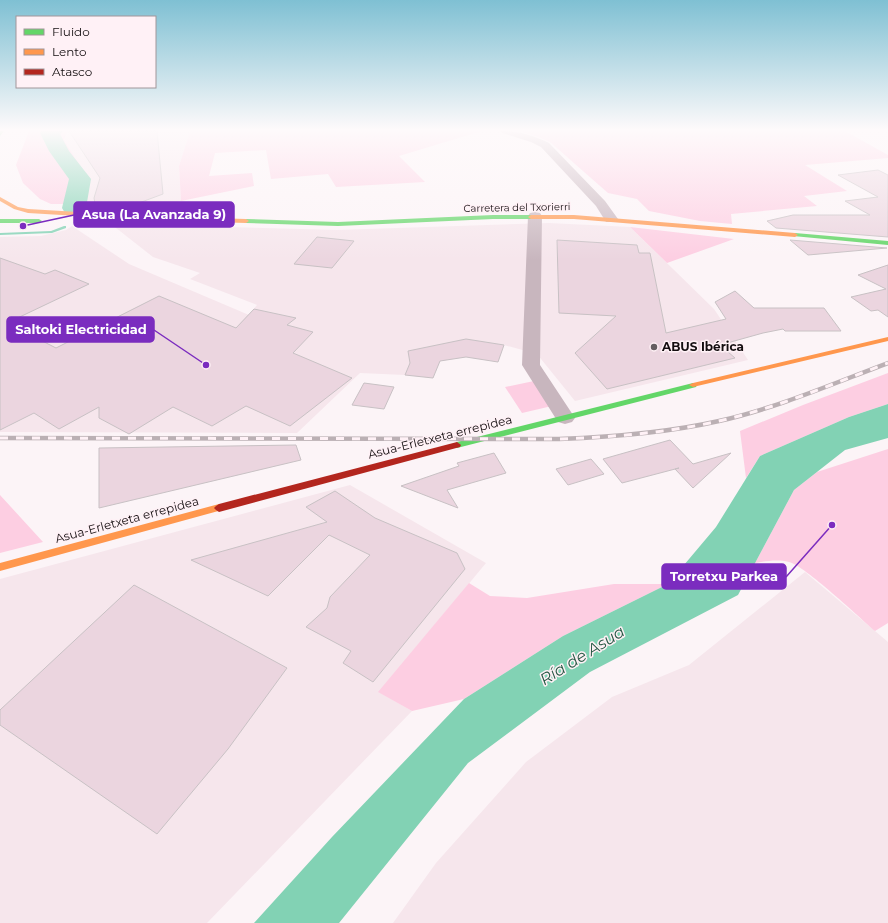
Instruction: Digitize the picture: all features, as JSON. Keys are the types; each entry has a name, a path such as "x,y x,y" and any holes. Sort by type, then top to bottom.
{"main road":[{"path":"0,199 16,208 35,212 146,218"},
{"name":"Carretera del Txorierri","path":"146,218 338,224 535,216 611,219 888,243"},
{"path":"0,221 122,220 146,218"},
{"name":"Asua-Erletxeta errepidea","path":"0,567 360,470 670,390 888,338"}],"street":[{"path":"573,174 601,204 611,219"},
{"path":"535,216 531,365 565,418"}],"shaded area":[{"path":"20,174 85,174 89,180 83,207 75,204 51,204 40,199 23,183"},
{"path":"85,174 179,174 181,201 146,211 85,211 83,207 89,180"},
{"path":"179,174 210,174 209,176 252,174 254,186 181,201"},
{"path":"270,174 327,174 271,179"},
{"path":"328,174 417,174 425,182 336,187"},
{"path":"586,174 820,174 847,191 804,196 817,206 731,214 732,224 700,221 649,211 637,199 608,193"},
{"path":"549,223 630,227 714,309 748,360 575,401 537,354 504,345 466,339 405,375 360,373 297,433 0,432 0,237 41,236 66,230 72,226 129,264 249,315 257,305 190,279 200,273 153,257 111,224 337,230"},
{"path":"630,227 734,239 667,263"},
{"path":"888,373 888,404 849,417 760,456 746,478 740,431 803,405"},
{"path":"534,381 552,406 522,413 505,387"},
{"path":"888,449 888,623 875,631 819,582 797,566 789,562 780,561 755,563 794,490 817,472"},
{"path":"350,485 486,563 379,692 412,711 207,923 0,923 0,579"},
{"path":"0,495 43,542 0,553"},
{"path":"805,572 888,642 888,923 393,923 436,863 526,762 612,697 689,665"},
{"path":"469,583 490,596 527,598 614,584 668,584 563,636 464,699 412,711 378,692"}],"water":[{"name":"Ría de Asua","path":"888,404 888,438 845,450 794,490 738,595 590,672 468,763 339,923 254,923 332,837 464,699 563,636 668,584 716,527 760,456 849,417"}],"building":[{"path":"97,174 161,174 163,194 128,207 96,209 94,198 100,178"},
{"path":"838,175 888,175 888,237 776,228 767,221 793,215 870,215 845,201 878,197"},
{"path":"317,237 354,241 332,268 294,264"},
{"path":"557,240 637,245 639,253 650,253 666,333 726,319 715,302 735,291 754,308 824,308 841,331 785,331 783,329 763,333 720,345 735,358 607,389 575,353 616,316 559,313"},
{"path":"790,240 887,248 808,255"},
{"path":"0,258 45,274 55,270 89,284 7,323 56,348 159,296 236,328 254,309 296,318 287,325 313,332 293,353 352,378 290,426 246,406 212,426 173,407 129,434 99,418 99,407 59,429 34,413 0,430"},
{"path":"888,265 888,317 878,310 871,311 851,297 886,289 858,275"},
{"path":"466,339 504,345 498,362 466,357 440,361 433,378 405,375 410,363 408,351"},
{"path":"364,383 394,387 384,409 352,405"},
{"path":"670,440 693,464 731,453 693,488 675,469 622,483 603,459"},
{"path":"296,445 301,460 99,508 99,448"},
{"path":"494,453 506,473 447,490 458,508 401,486 459,466 457,463"},
{"path":"591,459 604,474 568,485 556,469"},
{"path":"335,491 375,518 457,553 465,569 373,682 343,663 351,651 306,627 327,608 330,597 370,555 329,535 268,596 191,560 327,522 306,507"},
{"path":"134,585 287,668 228,749 157,834 0,725 0,710"}],"waterway":[{"path":"74,208 80,179 76,174"},
{"path":"0,234 52,232 64,227"}],"railway":[{"path":"0,438 559,439 619,436 679,429 741,416 804,395 888,363"}],"traffic: fast":[{"path":"246,221 338,224 493,217 531,217"},
{"path":"0,221 39,221"},
{"path":"795,235 888,243"},
{"path":"457,445 693,385"}],"traffic: slow":[{"path":"0,199 16,208 28,211 146,218 246,221"},
{"path":"531,217 574,217 795,235"},
{"path":"693,385 888,339"},
{"path":"0,567 219,508"}],"traffic: jam":[{"path":"219,508 457,445"}],"place":[{"name":"Asua (La Avanzada 9)","path":"23,226"},
{"name":"ABUS Ibérica","path":"654,347"},
{"name":"Saltoki Electricidad","path":"206,365"},
{"name":"Torretxu Parkea","path":"832,525"}]}
